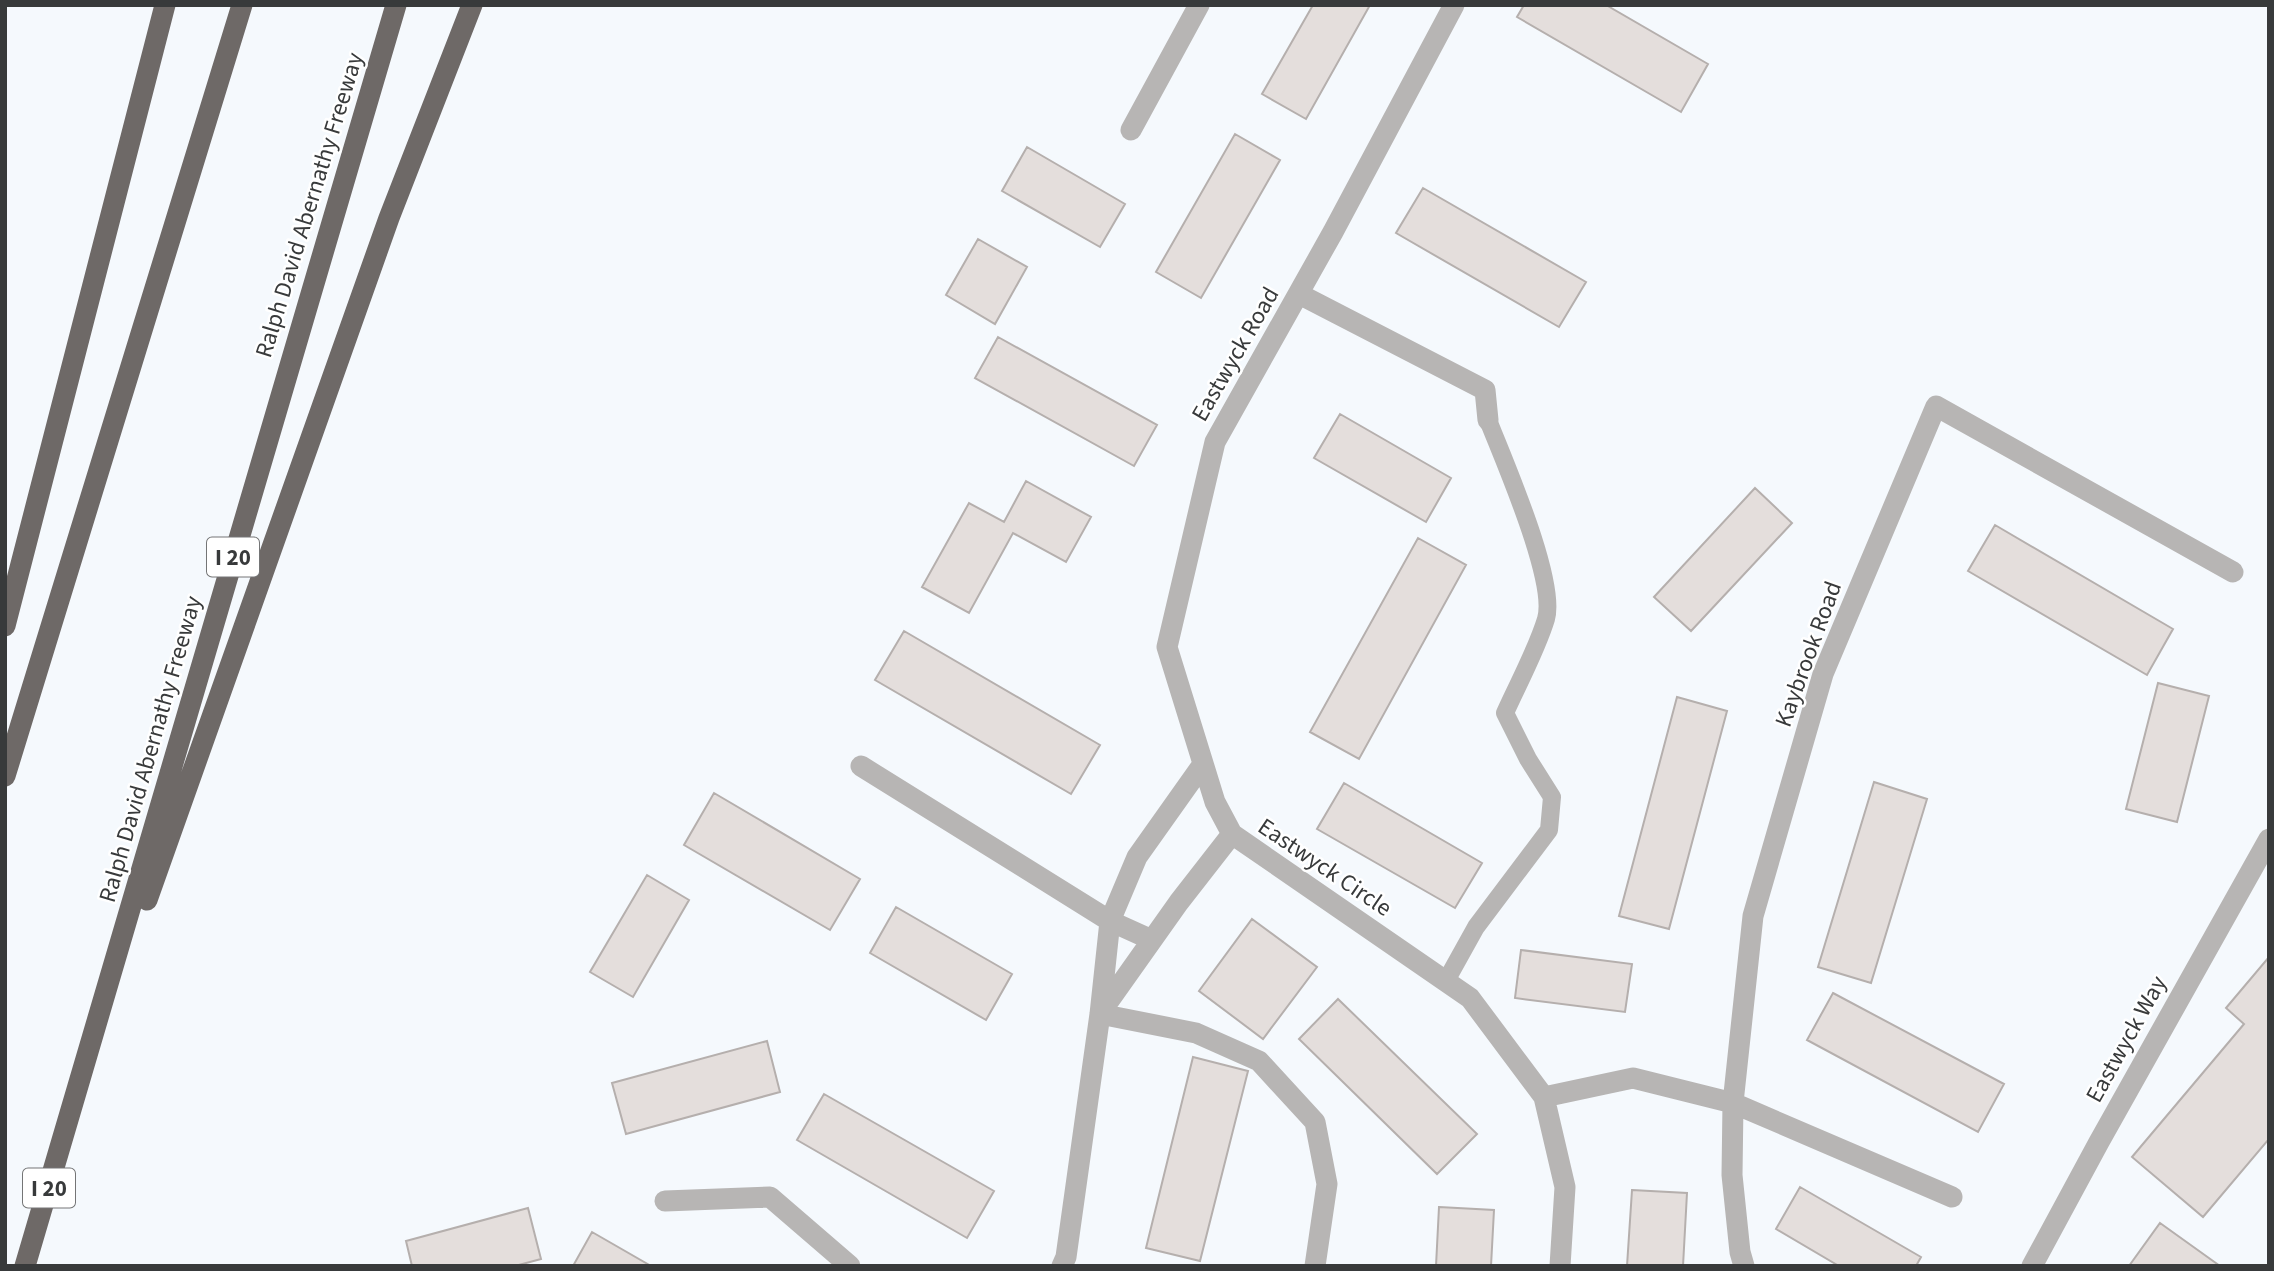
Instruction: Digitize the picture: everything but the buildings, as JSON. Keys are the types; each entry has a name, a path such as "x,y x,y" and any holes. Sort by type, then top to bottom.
{"highway":[{"path":"5,626 165,5"},
{"path":"5,776 242,5"},
{"name":"Ralph David Abernathy Freeway","path":"25,1266 396,5"},
{"path":"72,1110 380,244 472,5"}],"street":[{"path":"1131,130 1199,5"},
{"name":"Eastwyck Road","path":"1232,834 1215,802 1167,647 1214,442 1299,294 1454,5"},
{"path":"1299,294 1485,390 1489,420"},
{"name":"Kaybrook Road","path":"1744,1266 1740,1252 1732,1175 1733,1103 1753,916 1823,674 1936,406 2233,572"},
{"path":"1203,764 1137,857 1110,920 1100,1014 1196,1033 1259,1061 1315,1122 1327,1184 1315,1266"},
{"path":"861,766 1110,920 1152,940"},
{"name":"Eastwyck Circle","path":"1062,1266 1066,1257 1100,1014 1232,834 1470,998 1544,1097 1565,1187 1560,1266"},
{"name":"Eastwyck Way","path":"2032,1266 2105,1130 2269,839"},
{"path":"1544,1097 1633,1079 1733,1103 1952,1198"},
{"path":"665,1201 770,1197 850,1266"}],"lane":[{"path":"1446,981 1476,927 1549,830 1552,797 1528,759 1506,713 1546,617 1545,577 1489,420"}]}
